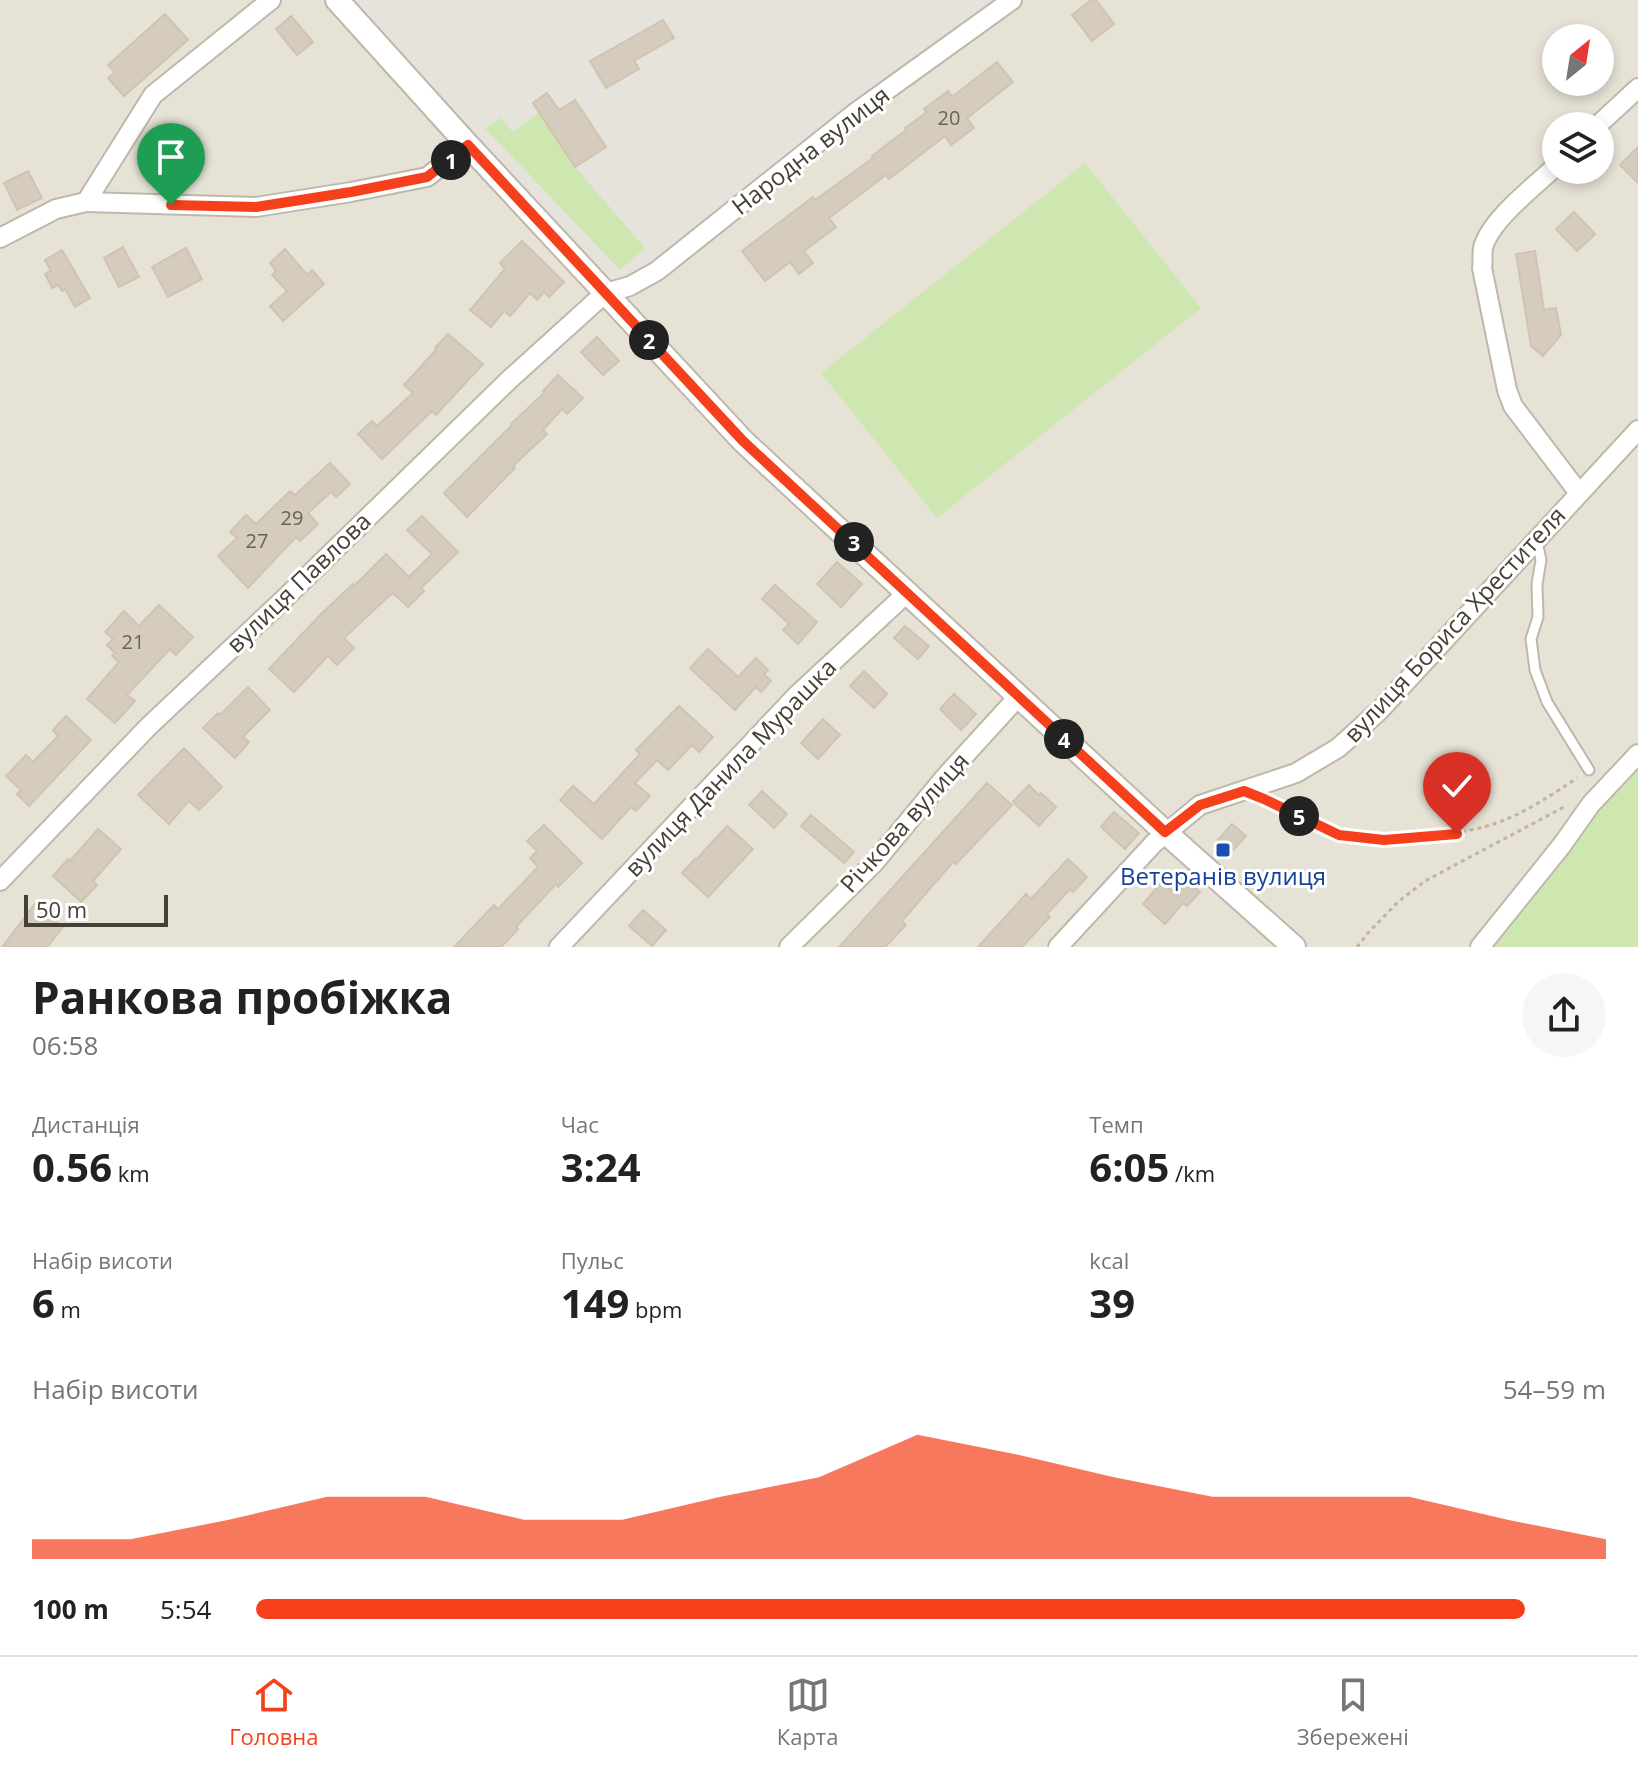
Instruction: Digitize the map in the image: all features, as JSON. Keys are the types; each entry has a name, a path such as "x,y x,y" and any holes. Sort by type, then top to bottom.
{"street":[{"path":"86,202 153,95 271,0"},
{"path":"337,0 743,441 1165,832 1294,947"},
{"name":"Народна вулиця","path":"606,293 630,286 657,271 855,113 1012,0"},
{"path":"1612,112 1638,88"},
{"path":"0,238 56,209 86,202 256,207 427,177 468,145"},
{"path":"1542,179 1502,217 1490,233 1483,249 1482,268 1513,406 1579,493"},
{"name":"вулиця Павлова","path":"0,881 149,726 510,379 606,293"},
{"name":"вулиця Бориса Хрестителя","path":"1058,947 1165,832 1200,805 1296,773 1338,748 1380,710 1638,430"},
{"name":"вулиця Данила Мурашка","path":"559,947 798,694 908,592"},
{"name":"Річкова вулиця","path":"789,947 874,863 945,777 1018,697"},
{"path":"1480,947 1553,857 1591,804 1638,755"}],"lane":[{"path":"1536,539 1541,560 1537,584 1538,617 1531,639 1535,670 1547,702 1589,770"}],"path":[{"path":"1244,791 1339,835 1384,840 1457,834 1503,821 1589,770"},
{"path":"1357,947 1398,902 1425,881 1564,807"}],"shaded area":[{"path":"0,0 337,0 743,441 1294,947 0,947"},
{"path":"348,0 1004,0 654,267 615,284 608,281"},
{"path":"1006,0 1638,0 1638,947 1304,947 1024,692 751,434 625,297"}],"green space":[{"path":"539,112 575,167 645,248 620,270 485,128 501,118 513,132"},
{"path":"1085,163 1201,308 937,518 821,373"},
{"path":"1638,767 1638,947 1486,947 1596,807"}],"building":[{"path":"1091,0 1096,0 1114,24 1092,41 1072,15"},
{"path":"165,14 188,40 124,96 108,78 115,72 108,65"},
{"path":"291,16 313,42 297,55 276,29"},
{"path":"663,20 674,38 634,61 639,69 606,88 590,61"},
{"path":"997,62 1013,82 967,118 974,128 951,145 945,136 889,179 886,175 829,218 836,227 804,251 813,263 799,274 790,262 765,281 742,251 813,197 815,200 873,158 927,112 924,109 948,91 952,97"},
{"path":"547,93 559,110 575,100 606,147 575,167 533,103"},
{"path":"1638,147 1638,183 1620,165"},
{"path":"28,171 42,198 17,210 4,183"},
{"path":"1574,212 1595,234 1577,251 1556,229"},
{"path":"522,241 564,282 549,297 544,292 537,300 530,293 510,316 504,311 491,327 470,310 505,269 500,263"},
{"path":"123,247 139,277 119,287 104,258"},
{"path":"186,248 202,279 168,297 152,267"},
{"path":"285,249 307,275 312,270 324,284 283,321 270,306 287,291 272,275 276,271 270,263"},
{"path":"62,250 90,298 75,307 65,289 62,291 58,285 52,288 45,274 51,271 45,260"},
{"path":"1535,251 1544,310 1556,308 1561,335 1543,356 1531,346 1516,254"},
{"path":"448,334 483,364 436,415 432,411 382,459 358,434 372,421 377,426 413,393 404,385"},
{"path":"597,337 619,361 603,375 581,352"},
{"path":"558,375 583,398 567,414 562,409 543,430 547,434 467,517 444,493 545,392"},
{"path":"330,463 350,484 336,497 331,492 308,513 318,524 300,541 296,537 248,588 218,556 237,538 230,532 246,515 256,524 290,491 295,495"},
{"path":"422,516 458,552 421,588 424,591 408,607 393,593 389,596 344,638 354,648 337,665 328,656 294,692 269,669 321,614 386,554 409,577 432,554 407,530"},
{"path":"837,562 862,584 841,607 817,584"},
{"path":"775,585 817,622 798,644 783,630 789,624 762,599"},
{"path":"159,605 193,637 176,655 170,649 127,695 135,701 115,723 87,699 119,662 107,645 113,639 105,632 124,611 139,626"},
{"path":"905,626 929,646 918,659 894,638"},
{"path":"708,649 738,677 756,658 768,670 764,674 771,681 761,692 756,687 735,710 690,668"},
{"path":"864,671 887,694 874,708 850,686"},
{"path":"248,687 270,710 243,737 249,742 235,758 203,728"},
{"path":"954,694 976,714 961,730 940,709"},
{"path":"679,706 713,737 699,752 692,745 668,770 657,760 635,783 650,796 636,811 631,807 602,839 560,800 573,786 594,804 640,754 636,750"},
{"path":"66,716 91,740 29,806 17,794 21,790 6,776 26,755 33,762 58,736 53,730"},
{"path":"823,719 840,735 818,759 801,743"},
{"path":"184,748 222,787 199,810 189,801 169,824 138,795"},
{"path":"987,783 1012,805 956,864 953,862 902,921 906,925 885,947 839,947"},
{"path":"1029,785 1056,807 1039,826 1013,802"},
{"path":"762,791 787,814 774,828 749,805"},
{"path":"1114,812 1139,833 1125,849 1101,827"},
{"path":"811,815 854,852 844,863 801,826"},
{"path":"1232,824 1246,836 1231,852 1218,840"},
{"path":"544,825 582,863 558,887 556,884 501,947 454,947 494,905 498,909 538,867 530,858 537,851 527,841"},
{"path":"727,826 753,849 708,897 682,873"},
{"path":"98,829 121,849 93,881 97,885 81,902 53,876"},
{"path":"1068,859 1087,877 1073,892 1070,889 1047,914 1050,917 1022,947 978,947 1026,894 1031,899"},
{"path":"1187,881 1200,892 1187,906 1183,903 1165,924 1143,904 1162,882 1176,894"},
{"path":"35,904 63,927 47,947 2,947"},
{"path":"643,910 666,930 652,946 629,926"}],"place":[{"name":"Ветеранів вулиця","path":"1223,850"}],"route":[{"path":"171,205 256,207 427,177 468,145 743,441 1165,832 1200,805 1244,791 1339,835 1384,840 1457,834"}]}
